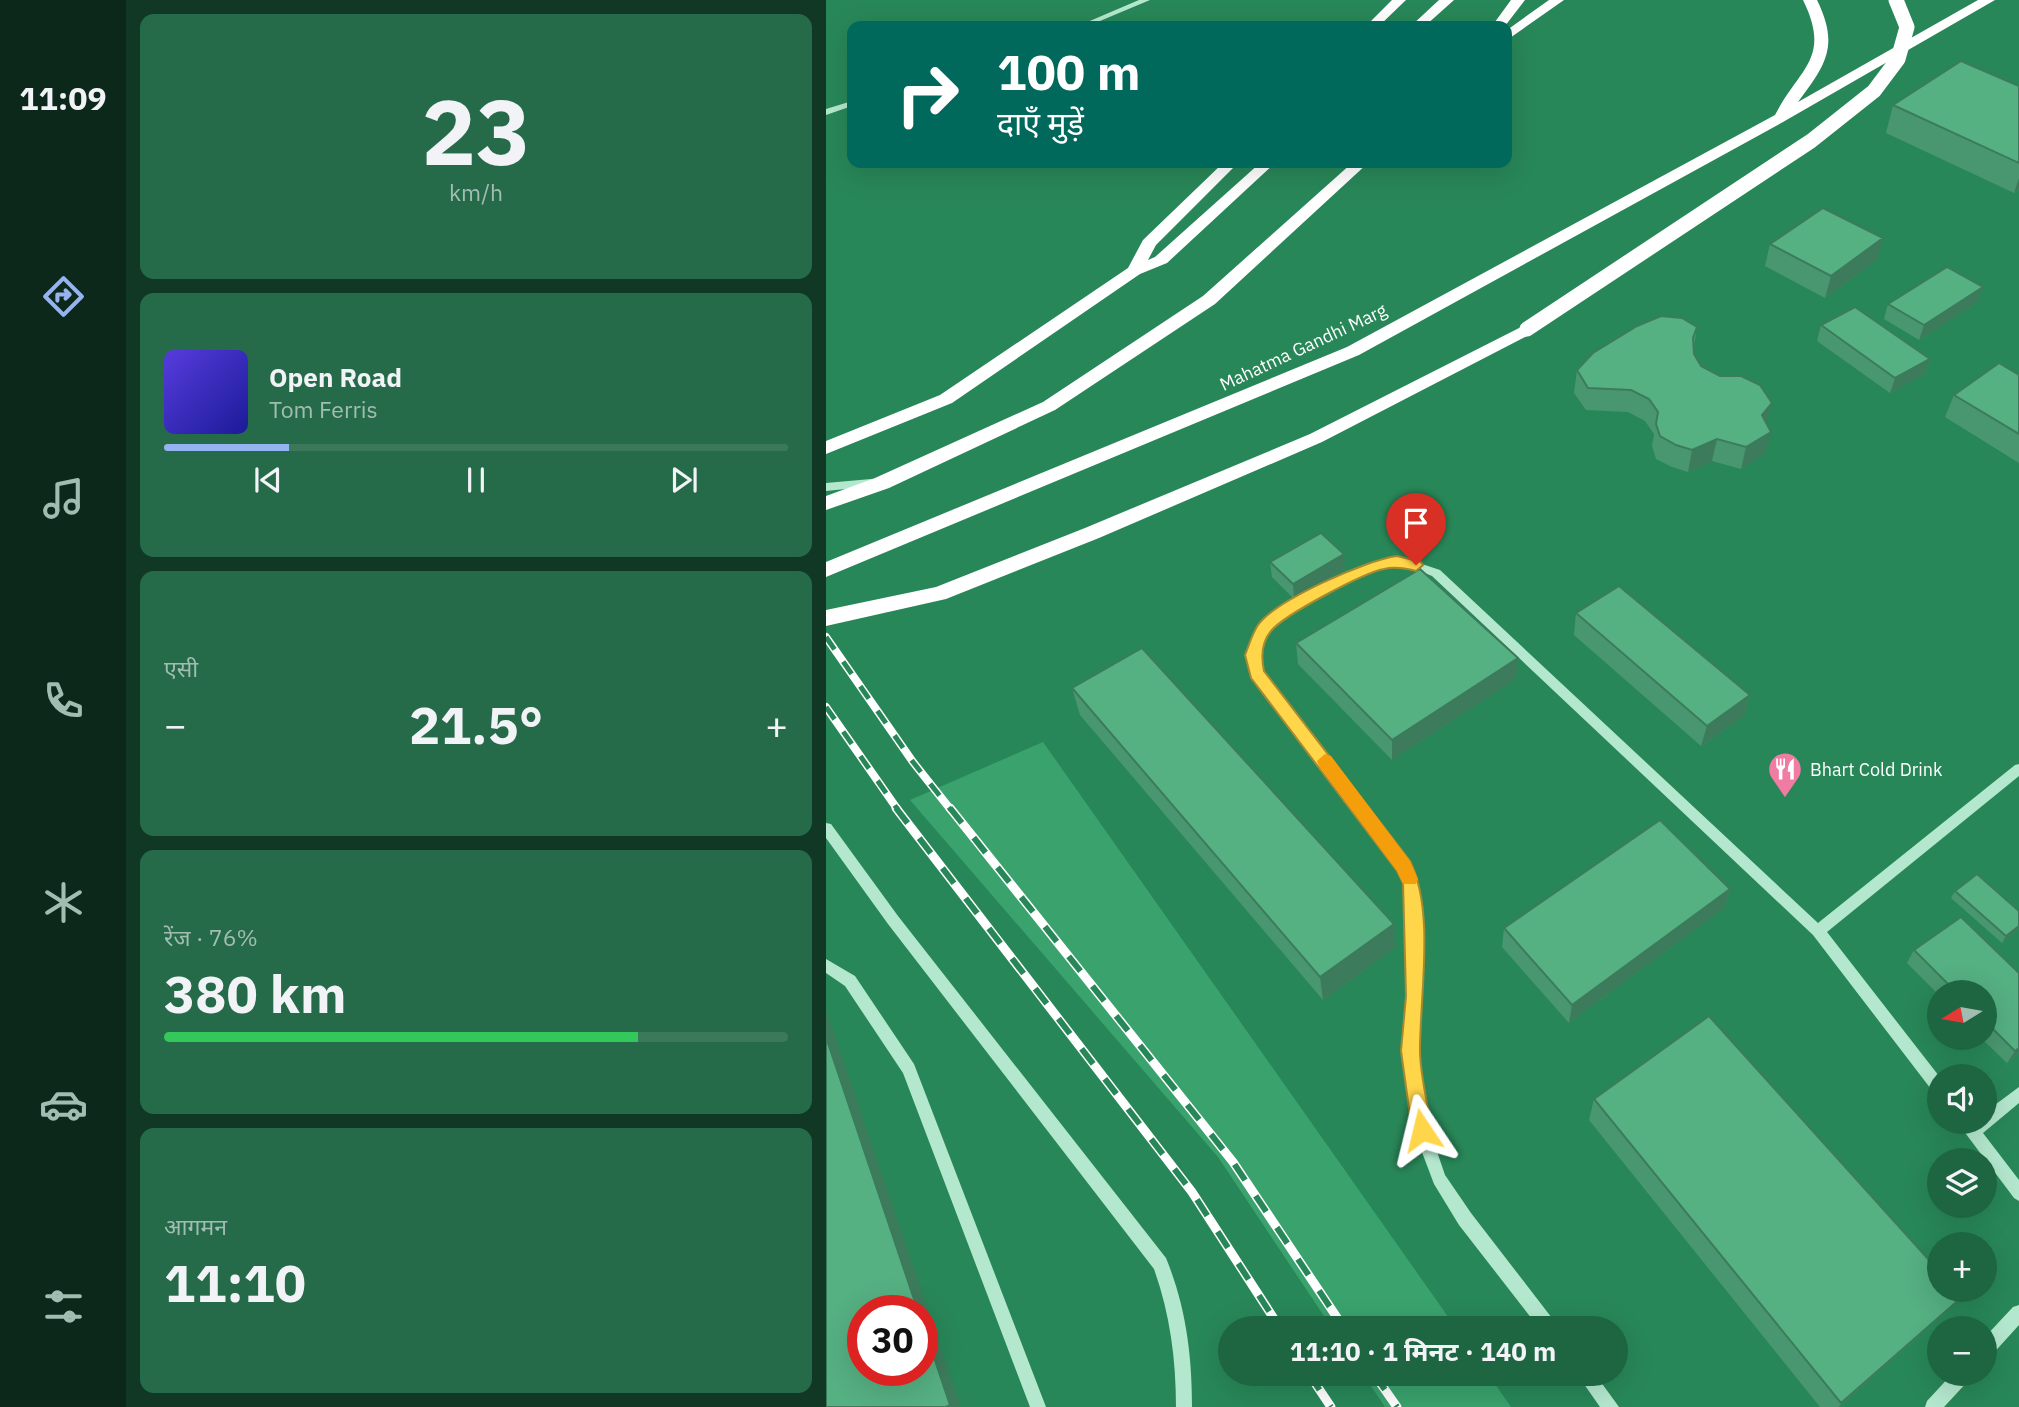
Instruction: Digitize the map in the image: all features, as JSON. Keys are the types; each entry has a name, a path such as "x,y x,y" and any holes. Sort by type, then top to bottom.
{"highway":[{"path":"1377,21 1399,0"},
{"path":"1423,21 1447,0"},
{"path":"1502,21 1518,0"},
{"path":"1512,32 1557,0"},
{"name":"Mahatma Gandhi Marg","path":"1778,119 1821,59 1825,48 1824,28 1810,0"},
{"path":"826,618 939,594 1092,533 1316,438 1527,329 1811,141 1874,91 1898,59 1907,27 1896,0"},
{"name":"Mahatma Gandhi Marg","path":"826,570 1353,351 1778,119 1988,0"},
{"path":"1134,271 1149,243 1226,168"},
{"path":"826,448 946,399 1134,271 1161,260 1262,168"},
{"path":"826,503 882,482 1049,406 1209,300 1355,168"}],"street":[{"path":"1094,21 1146,0"},
{"path":"826,112 847,105"},
{"path":"826,487 882,482"},
{"path":"1540,1316 1465,1219 1439,1179 1422,1130 1410,1051 1415,996 1411,883 1404,866 1257,673 1253,655 1260,634 1285,612 1360,571 1380,564 1397,561 1436,573 1818,931 1927,1072"},
{"path":"1818,931 2019,769"},
{"path":"826,828 902,931 1160,1264 1181,1327 1184,1407"},
{"path":"826,965 850,981 909,1069 1038,1407"},
{"path":"1997,1109 2019,1094"},
{"path":"1974,1134 2019,1193"},
{"path":"1997,1337 2019,1313"},
{"path":"1594,1386 1611,1407"},
{"path":"1933,1407 1953,1386"}],"green space":[{"path":"1043,742 1448,1316 1324,1316 1218,1157 910,800"},
{"path":"1371,1386 1496,1386 1511,1407 1385,1407"}],"building":[{"path":"1961,61 2019,86 2019,163 1893,105"},
{"path":"1823,208 1883,238 1831,276 1770,244"},
{"path":"1947,267 1983,287 1924,325 1888,304"},
{"path":"1855,307 1930,359 1895,378 1821,325"},
{"path":"1661,316 1682,318 1697,327 1693,338 1694,354 1701,366 1720,376 1741,376 1760,385 1772,403 1762,415 1771,432 1746,447 1717,439 1692,450 1660,436 1656,424 1658,412 1649,399 1631,390 1588,388 1577,370 1593,353 1637,326"},
{"path":"1999,363 2019,375 2019,434 1954,395"},
{"path":"1321,533 1344,554 1293,584 1270,562"},
{"path":"1420,569 1518,658 1392,740 1296,643"},
{"path":"1619,586 1750,695 1707,726 1576,613"},
{"path":"1142,648 1394,924 1320,977 1072,688"},
{"path":"1660,820 1730,889 1572,1005 1504,928"},
{"path":"1977,874 2019,911 2019,926 2006,936 1955,891"},
{"path":"1961,917 2019,973 2019,1048 2015,1051 1997,1033 1997,980 1944,980 1914,950"},
{"path":"1709,1016 1927,1258 1927,1302 1956,1302 1940,1316 1927,1316 1927,1328 1841,1403 1594,1099"},
{"path":"826,1037 913,1295 847,1295 847,1386 938,1386 938,1369 950,1405 826,1407"}],"railway":[{"path":"826,637 913,762 951,810"},
{"path":"826,707 898,810"},
{"path":"896,808 1192,1192 1272,1316"},
{"path":"950,808 1233,1162 1336,1316"},
{"path":"1317,1386 1331,1407"},
{"path":"1382,1386 1397,1407"}],"slow traffic":[{"path":"1325,761 1404,866 1410,879"}],"place":[{"name":"Bhart Cold Drink","path":"1785,799"}],"route":[{"path":"1416,565 1397,561 1360,571 1285,612 1264,628 1256,640 1253,655 1257,673 1404,866 1411,883 1414,900 1415,996 1410,1051 1422,1130"}]}
